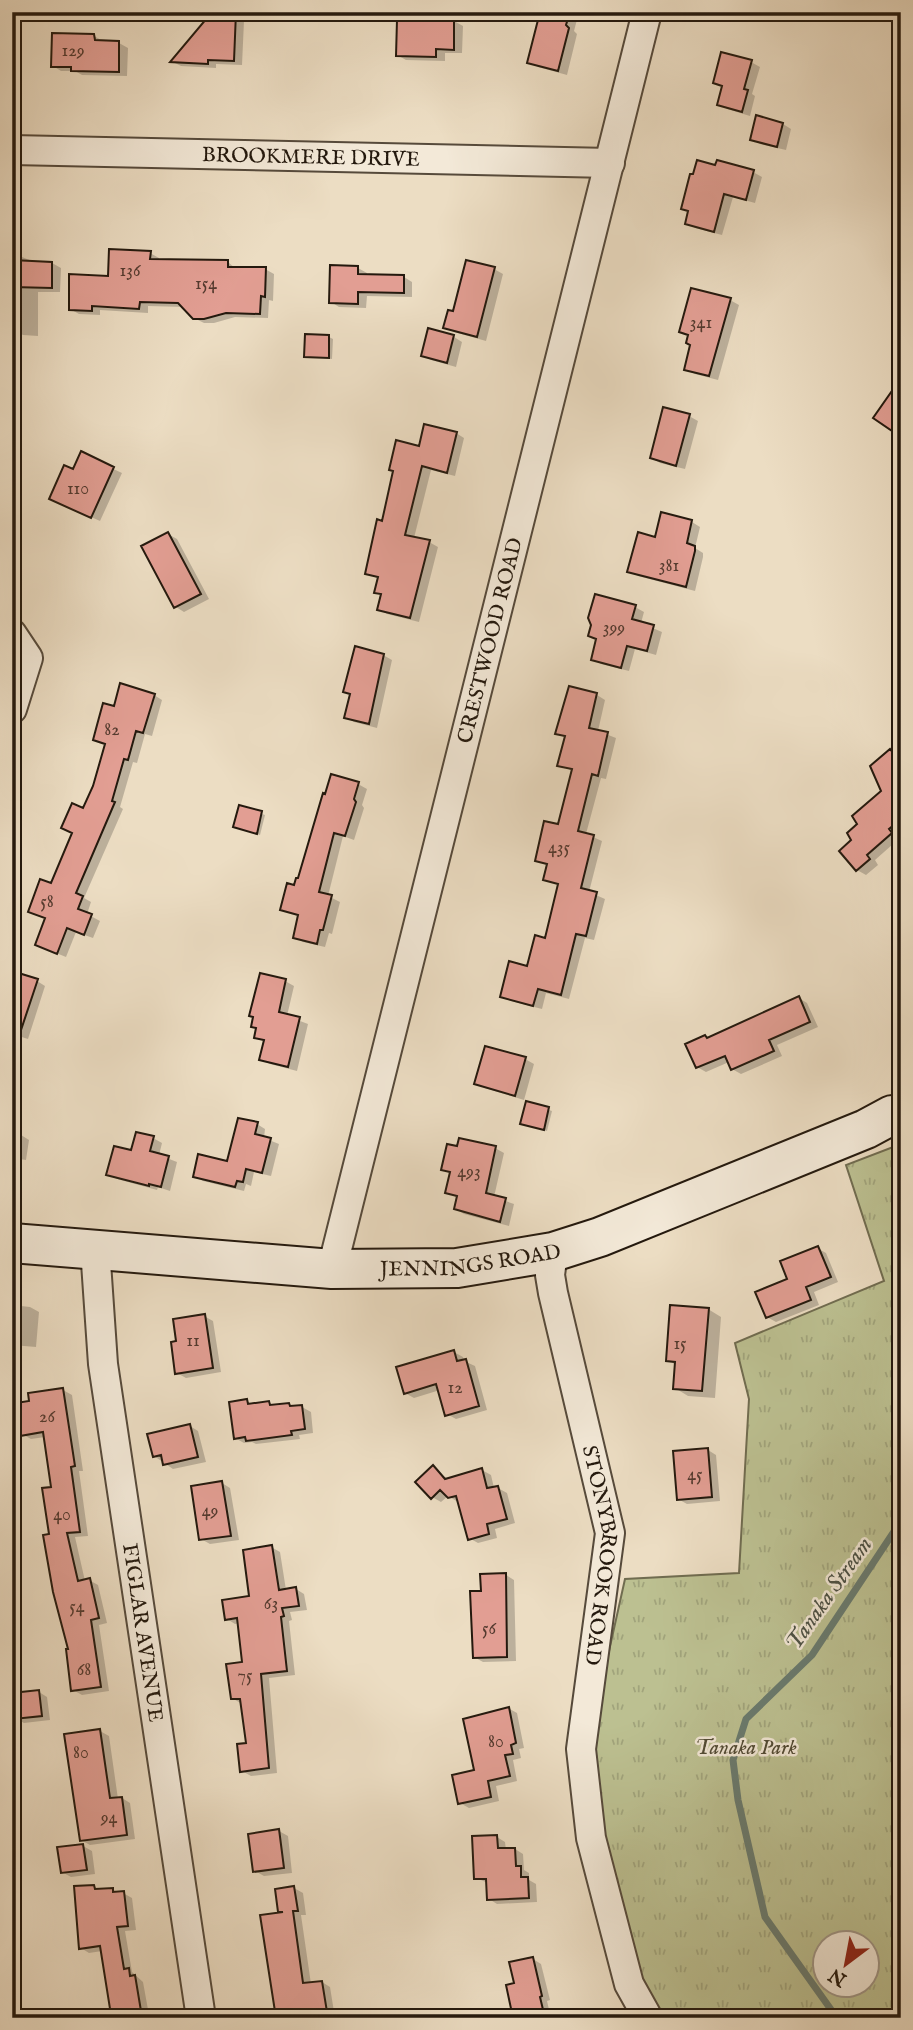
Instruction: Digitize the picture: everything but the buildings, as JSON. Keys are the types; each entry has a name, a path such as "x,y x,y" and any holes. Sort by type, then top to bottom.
{"street":[{"name":"CRESTWOOD ROAD","path":"332,1269 647,12"},
{"name":"BROOKMERE DRIVE","path":"12,150 610,163"},
{"path":"12,634 28,658 12,709"},
{"name":"JENNINGS ROAD","path":"12,1243 332,1269 457,1268 552,1252 600,1237 898,1114"},
{"name":"FIGLAR AVENUE","path":"95,1248 103,1364 201,2018"},
{"name":"STONYBROOK ROAD","path":"552,1252 550,1275 553,1293 610,1533 581,1749 591,1838 629,1984 648,2018"}],"green space":[{"name":"Tanaka Park","path":"901,1144 901,2018 659,2018 633,1973 603,1839 589,1741 625,1579 739,1573 749,1399 735,1343 884,1281 846,1165"}],"waterway":[{"name":"Tanaka Stream","path":"837,2018 765,1917 738,1800 733,1760 746,1719 812,1655 901,1521"}]}
